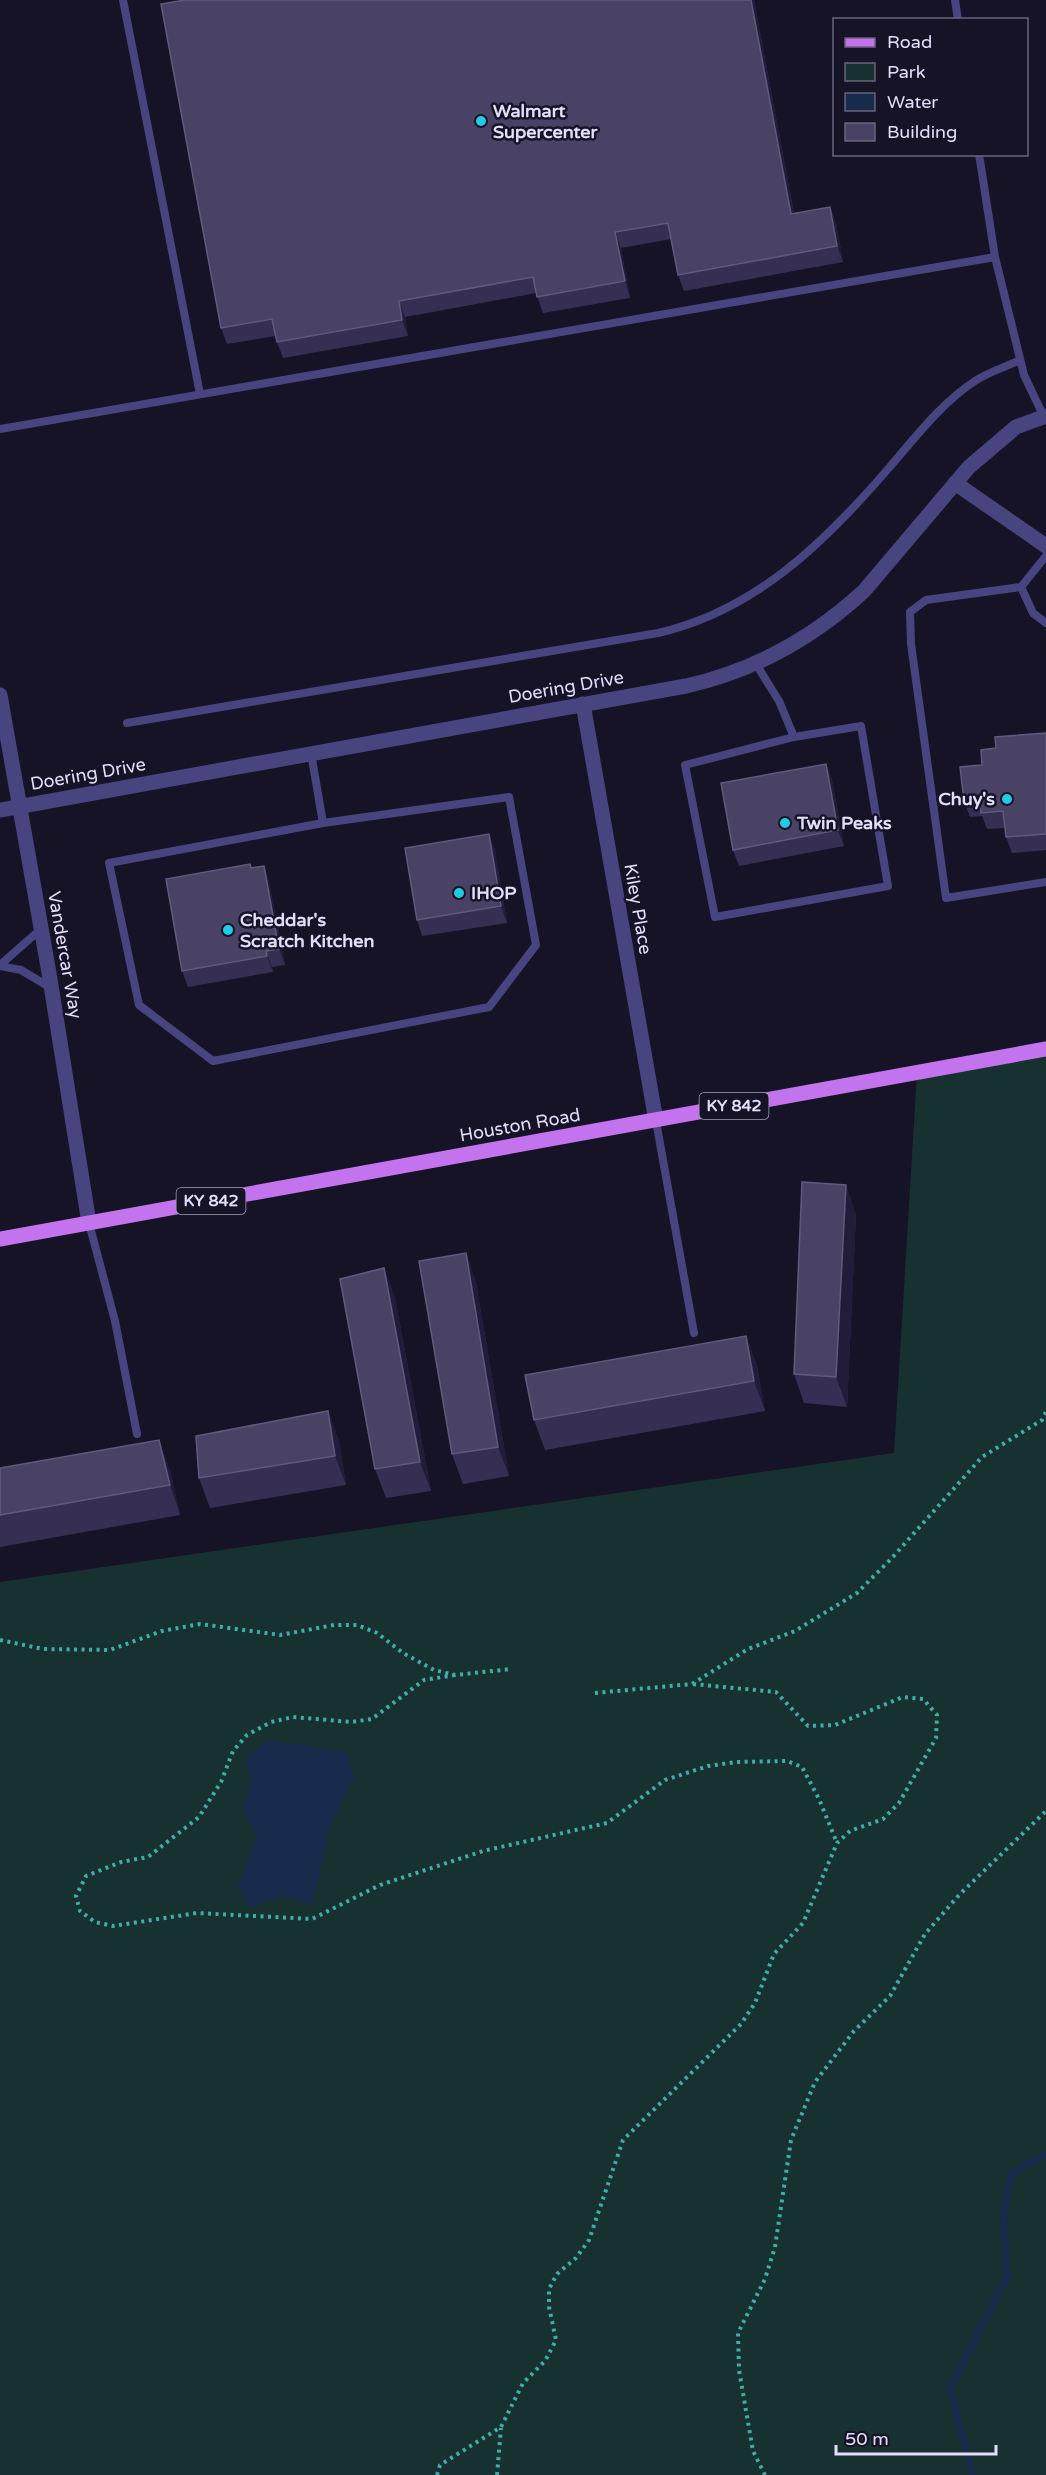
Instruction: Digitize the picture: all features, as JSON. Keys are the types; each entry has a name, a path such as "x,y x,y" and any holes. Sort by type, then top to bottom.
{"main road":[{"name":"Houston Road","path":"0,1239 1046,1049"}],"street":[{"name":"Doering Drive","path":"0,810 702,683 756,664 817,628 864,591 955,483 1016,427 1045,416"},
{"path":"955,483 1046,546"},
{"name":"Vandercar Way","path":"0,695 52,988 89,1223"},
{"name":"Kiley Place","path":"583,704 656,1121"}],"lane":[{"path":"123,0 200,394"},
{"path":"955,0 958,18"},
{"path":"979,156 996,257 1020,360 1024,375 1045,416"},
{"path":"0,429 996,257"},
{"path":"127,723 658,633 727,610 770,584 825,537 931,420 975,381 1020,360"},
{"path":"1046,556 1022,587 926,600 910,612 910,644 946,898 1046,882"},
{"path":"1022,587 1033,613 1046,623"},
{"path":"756,664 779,701 794,736"},
{"path":"861,726 888,886 716,917 685,765 794,736 861,726"},
{"path":"311,753 323,823"},
{"path":"509,797 536,945 489,1007 213,1061 139,1005 109,863 323,823 509,797"},
{"path":"0,965 41,928"},
{"path":"0,965 21,970 52,988"},
{"path":"656,1121 694,1334"},
{"path":"89,1223 116,1321 137,1434"}],"path":[{"path":"692,1684 748,1649 795,1631 857,1593 891,1559 982,1456 1042,1420 1046,1412"},
{"path":"0,1640 43,1649 110,1650 162,1631 200,1624 280,1635 334,1625 357,1625 377,1633 403,1653 434,1670 455,1675"},
{"path":"511,1670 424,1680 372,1719 351,1722 293,1717 271,1722 247,1735 233,1751 221,1782 199,1817 147,1857 121,1862 86,1876 76,1896 80,1911 95,1922 113,1926 197,1912 312,1919 380,1885 421,1871 483,1851 606,1822 665,1780 708,1766 737,1762 787,1761 802,1767 819,1799 837,1843"},
{"path":"497,2475 501,2427 523,2382 545,2361 556,2340 549,2289 557,2274 576,2258 589,2240 623,2140 741,2024 755,2003 774,1954 803,1923 837,1843 850,1831 883,1819 899,1803 936,1738 937,1714 923,1699 903,1697 835,1725 808,1726 776,1692 692,1684 595,1693"},
{"path":"765,2475 753,2451 739,2370 738,2333 765,2279 775,2247 791,2140 815,2082 854,2031 890,1996 925,1934 958,1895 1046,1811"},
{"path":"437,2475 440,2465 501,2427"}],"green space":[{"path":"1046,1049 1046,2475 0,2475 0,1582 894,1453 917,1073"}],"water":[{"path":"269,1740 347,1752 354,1778 328,1831 313,1904 281,1896 250,1908 238,1887 256,1836 243,1808 251,1783 246,1757"}],"building":[{"name":"Walmart Supercenter","path":"185,0 751,0 791,214 830,207 837,246 678,275 668,223 615,232 625,281 537,297 533,277 399,301 402,320 277,342 272,319 221,328 161,4"},
{"name":"Chuy's","path":"1046,733 1046,834 1006,837 1003,811 981,813 980,800 964,801 960,767 982,765 981,750 996,748 995,737"},
{"name":"Twin Peaks","path":"826,764 838,830 733,850 721,783"},
{"name":"IHOP","path":"489,834 501,906 417,920 405,848"},
{"name":"Cheddar's Scratch Kitchen","path":"250,864 251,868 264,866 279,949 266,951 267,956 182,971 166,879"},
{"path":"802,1182 846,1185 836,1377 794,1374"},
{"path":"466,1253 498,1447 452,1454 419,1261"},
{"path":"384,1268 420,1462 375,1469 340,1279"},
{"path":"746,1336 754,1381 534,1420 525,1375"},
{"path":"328,1411 335,1456 199,1478 196,1436"},
{"path":"159,1440 170,1485 0,1515 0,1468"}],"waterway":[{"path":"973,2475 950,2389 1007,2277 1004,2216 1010,2175 1046,2153"}],"place":[{"name":"Walmart Supercenter","path":"481,121"},
{"name":"Chuy's","path":"1007,799"},
{"name":"Twin Peaks","path":"785,823"},
{"name":"IHOP","path":"459,893"},
{"name":"Cheddar's Scratch Kitchen","path":"228,930"}]}
